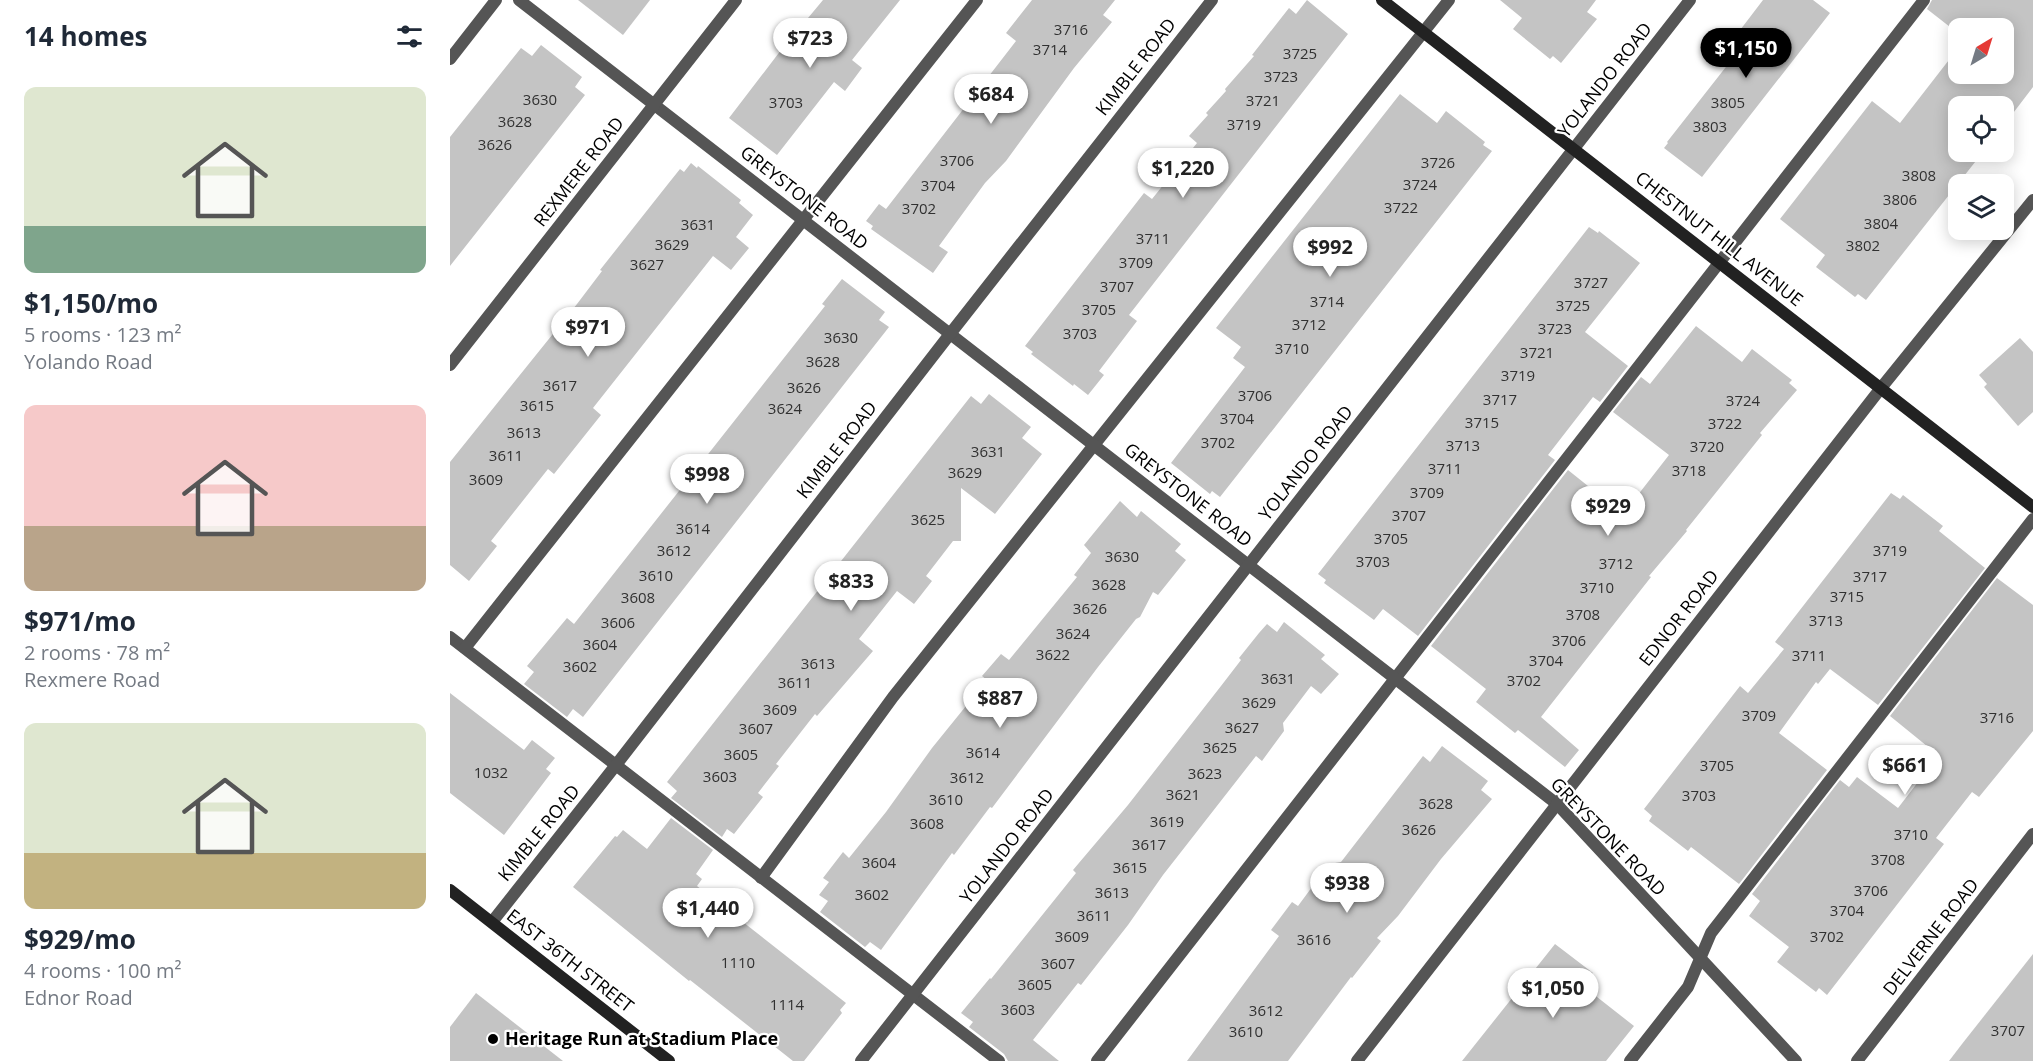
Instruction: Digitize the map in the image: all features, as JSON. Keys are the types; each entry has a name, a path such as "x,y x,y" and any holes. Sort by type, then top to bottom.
{"street":[{"path":"450,59 496,0"},
{"name":"GREYSTONE ROAD","path":"519,0 1557,804 1796,1061"},
{"name":"REXMERE ROAD","path":"450,365 736,0"},
{"path":"465,648 977,0"},
{"name":"KIMBLE ROAD","path":"492,922 1212,0"},
{"name":"CHESTNUT HILL AVENUE","path":"1382,0 2033,507"},
{"path":"761,878 893,697 1449,0"},
{"name":"YOLANDO ROAD","path":"861,1061 1690,0"},
{"path":"1097,1061 1924,0"},
{"name":"EDNOR ROAD","path":"1357,1061 1881,388 2033,200"},
{"path":"1630,1061 1688,987 1711,933 2033,519"},
{"path":"450,637 999,1061"},
{"name":"DELVERNE ROAD","path":"1857,1061 2033,834"},
{"name":"EAST 36TH STREET","path":"450,890 669,1061"}],"building":[{"path":"578,0 650,0 623,35"},
{"path":"823,0 900,0 852,60 862,68 845,91 834,82 777,155 729,118"},
{"path":"1032,0 1115,0 1103,15 1112,22 1074,68 1006,161 985,183 939,246 948,252 933,273 871,229 873,226 866,221 879,204 886,209 1016,41 1006,33"},
{"path":"1307,0 1348,34 1129,315 1137,321 1099,371 1104,375 1088,395 1031,354 1033,352 1025,346 1144,193 1152,199 1197,143 1189,136 1208,115 1206,113 1254,56 1252,55 1289,8 1296,14"},
{"path":"1500,0 1596,0 1587,12 1597,19 1561,63 1553,56 1550,59 1513,29 1522,18"},
{"path":"1763,0 1813,0 1830,13 1702,177 1664,148 1740,49 1731,42"},
{"path":"1932,0 2033,0 2033,87 2014,112 2014,96 1948,96 1948,162 1975,162 1966,174 1948,174 1948,196 1866,300 1858,294 1855,297 1816,267 1825,255 1780,219 1872,101 1900,123 1948,61 1948,84 2014,84 2014,18 1948,18 1948,25 1927,9"},
{"path":"541,45 582,77 575,87 585,95 450,266 450,137 521,48 532,56"},
{"path":"1400,94 1437,123 1446,111 1485,142 1483,145 1492,151 1220,497 1212,491 1210,494 1171,463 1245,367 1233,358 1241,347 1216,328"},
{"path":"691,163 741,200 739,203 753,215 736,237 749,248 731,270 713,256 593,408 601,415 554,474 548,469 491,541 497,546 469,581 450,565 450,462 577,304 602,271 600,270 680,169 684,172"},
{"path":"1589,227 1598,233 1599,231 1640,263 1585,332 1628,366 1600,402 1593,397 1548,455 1555,460 1418,636 1383,609 1374,620 1324,583 1326,580 1318,574"},
{"path":"842,279 885,312 879,320 889,327 583,717 573,709 567,717 524,684 534,672 527,666 567,618 574,624 825,306 822,304"},
{"path":"1696,326 1742,362 1752,349 1792,380 1789,383 1797,390 1760,433 1762,435 1649,576 1651,577 1541,717 1579,750 1565,767 1518,730 1515,733 1476,702 1486,689 1431,646 1568,470 1623,514 1669,455 1613,412 1641,377 1650,384"},
{"path":"2020,338 2033,352 2033,412 2018,426 1984,387 1987,384 1979,375"},
{"path":"989,394 1031,427 1022,438 1042,454 995,514 961,488 961,541 953,541 926,576 932,581 914,604 897,591 859,639 873,651 817,716 815,714 776,764 779,766 758,793 763,797 734,834 727,829 722,837 671,798 677,791 667,782 971,396 981,404"},
{"path":"1891,493 1900,499 1903,495 1943,526 1939,531 1985,568 1878,705 1830,669 1818,684 1816,682 1779,733 1827,770 1739,884 1691,847 1688,851 1649,821 1652,816 1644,809 1740,686 1748,693 1784,649 1775,642"},
{"path":"1120,501 1137,517 1141,511 1181,544 1175,551 1186,560 1158,595 1153,592 1140,617 1098,667 992,808 990,807 954,855 952,853 881,950 870,942 865,947 820,912 828,901 819,895 829,882 823,878 843,852 849,858 886,812 932,748 987,680 982,676 1001,654 1009,660 1077,577 1074,575 1091,553 1084,545"},
{"path":"1997,578 2033,605 2033,731 1979,797 1972,792 1936,838 1944,844 1827,995 1819,988 1816,992 1777,962 1789,947 1749,916 1760,901 1752,894 1840,780 1849,787 1857,777 1898,808 1938,755 1890,716"},
{"path":"1284,622 1325,655 1321,659 1339,674 1321,694 1311,686 1283,723 1284,731 1262,761 1256,756 1081,985 1078,983 1033,1040 1059,1061 1008,1061 1004,1054 969,1027 973,1022 961,1013 1076,873 1073,870 1128,805 1241,660 1239,658 1259,633 1267,624 1277,632"},
{"path":"450,693 524,750 532,740 555,758 546,769 551,773 504,835 450,793"},
{"path":"1442,746 1488,781 1481,790 1492,799 1441,859 1398,916 1377,938 1381,941 1288,1061 1187,1061 1279,936 1271,930 1292,902 1298,906 1329,864 1341,862 1423,756 1430,762"},
{"path":"671,818 713,850 696,874 702,879 697,886 846,1003 840,1010 842,1013 804,1061 793,1061 573,887 615,836 617,837 623,830 647,849"},
{"path":"1555,944 1593,973 1583,986 1634,1026 1606,1061 1462,1061"},
{"path":"2033,954 2033,1061 1949,1061 1962,1044"},
{"name":"Heritage Run at Stadium Place","path":"476,993 563,1061 450,1061 450,1027"}],"place":[{"name":"Heritage Run at Stadium Place","path":"493,1039"}]}
